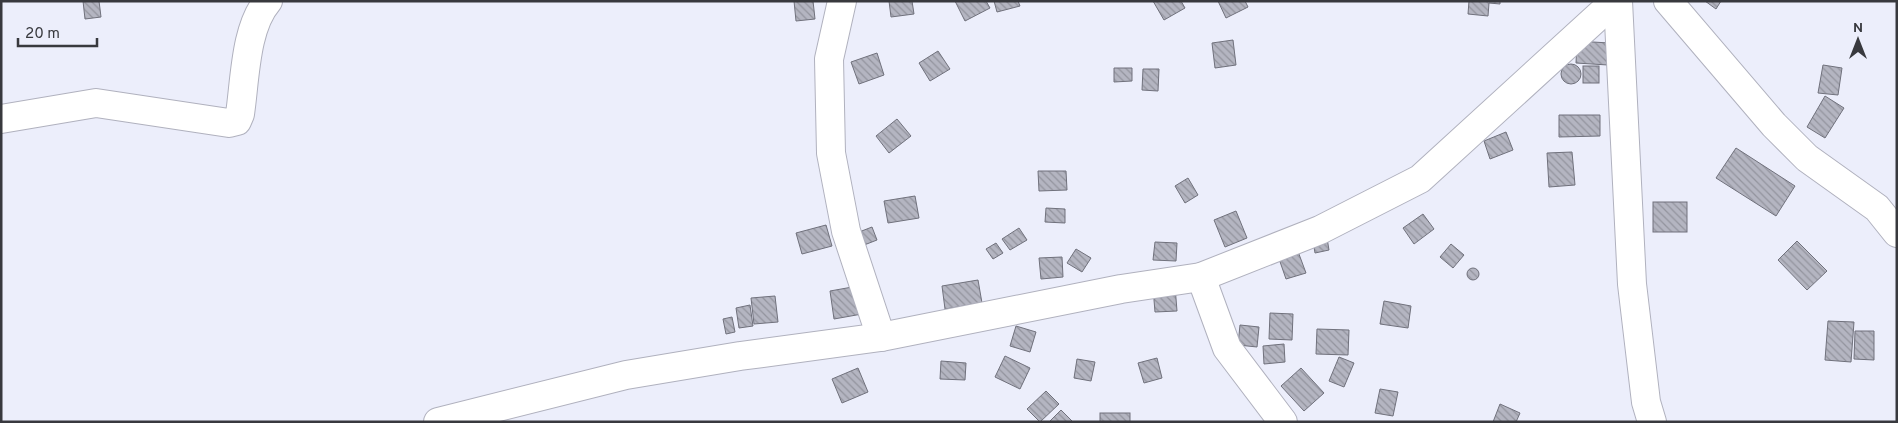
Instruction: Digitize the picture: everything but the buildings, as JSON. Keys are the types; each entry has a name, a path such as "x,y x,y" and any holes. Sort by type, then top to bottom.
{"street":[{"path":"1,119 96,103 229,124 237,121 240,114 252,32 268,1"},
{"path":"842,1 829,59 831,153 846,231 882,337"},
{"path":"438,422 626,375 740,356 882,337 1121,289 1201,277 1320,230 1420,179 1616,1"},
{"path":"1616,1 1632,284 1646,402 1652,422"},
{"path":"1668,1 1794,145 1807,158 1877,208 1897,233"},
{"path":"1201,277 1227,348 1283,422"}]}
